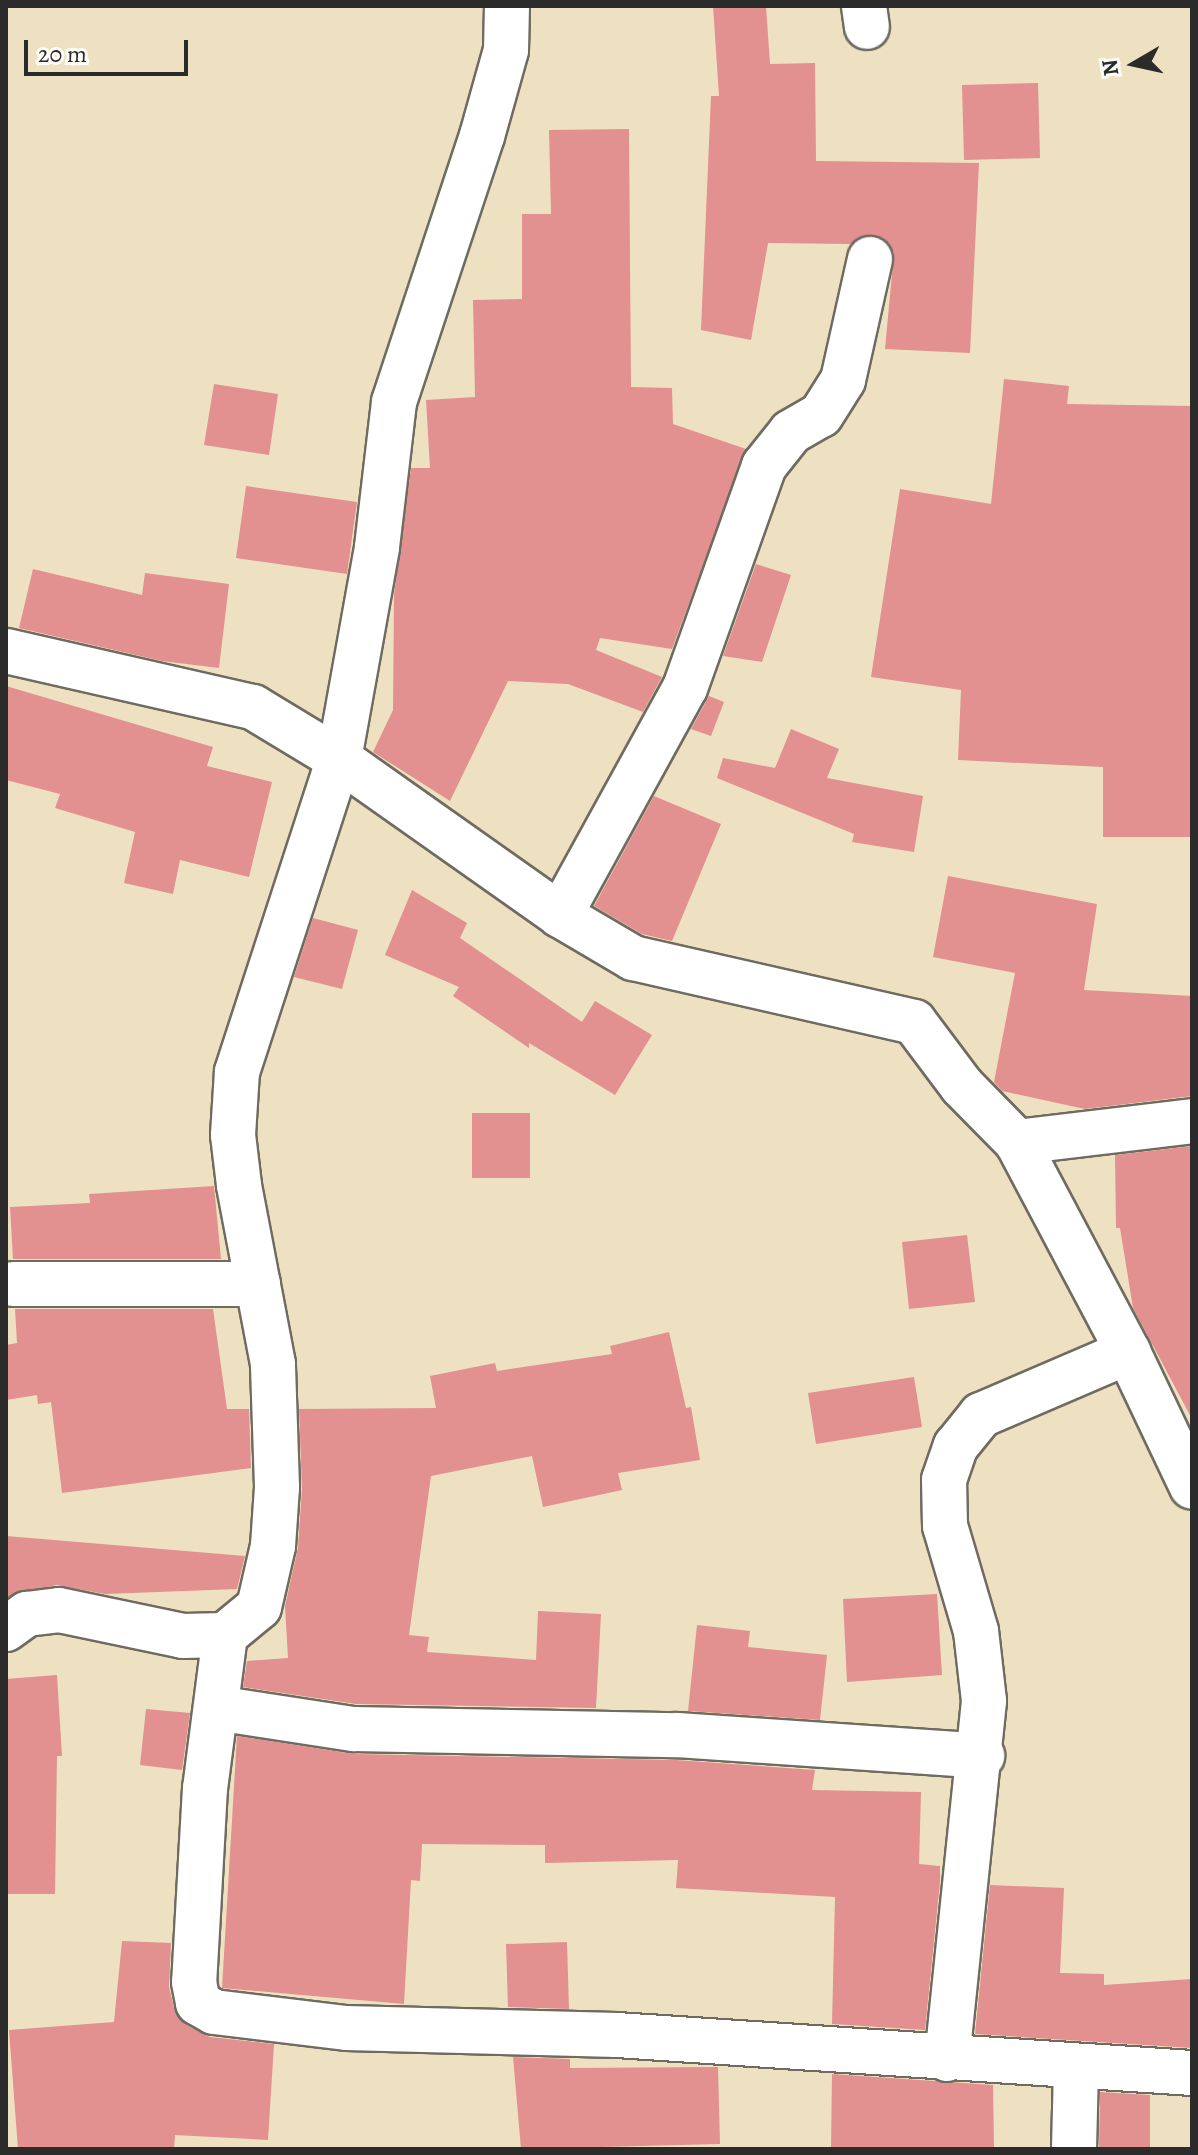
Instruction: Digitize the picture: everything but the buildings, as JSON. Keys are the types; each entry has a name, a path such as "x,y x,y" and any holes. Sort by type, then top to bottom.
{"street":[{"path":"6,1629 27,1614 59,1610 183,1636 225,1635 259,1607 273,1546 277,1487 273,1364 233,1135 237,1072 339,759 377,547 394,402 482,136 506,50 507,6"},
{"path":"560,915 685,688 764,466 791,432 821,415 843,380 870,259"},
{"path":"6,651 222,697 253,707 339,759 560,915 633,958 914,1022 962,1086 1017,1142 1128,1352 1192,1487"},
{"path":"1017,1142 1192,1121"},
{"path":"13,1284 258,1284"},
{"path":"947,2059 982,1756 984,1701 976,1631 945,1526 944,1480 956,1446 981,1415 1128,1352"},
{"path":"225,1635 205,1788 194,1982 198,2003 214,2012 346,2028 617,2035 1192,2073"},
{"path":"216,1708 368,1730 677,1735 982,1756"},
{"path":"1074,2149 1076,2067"}]}
